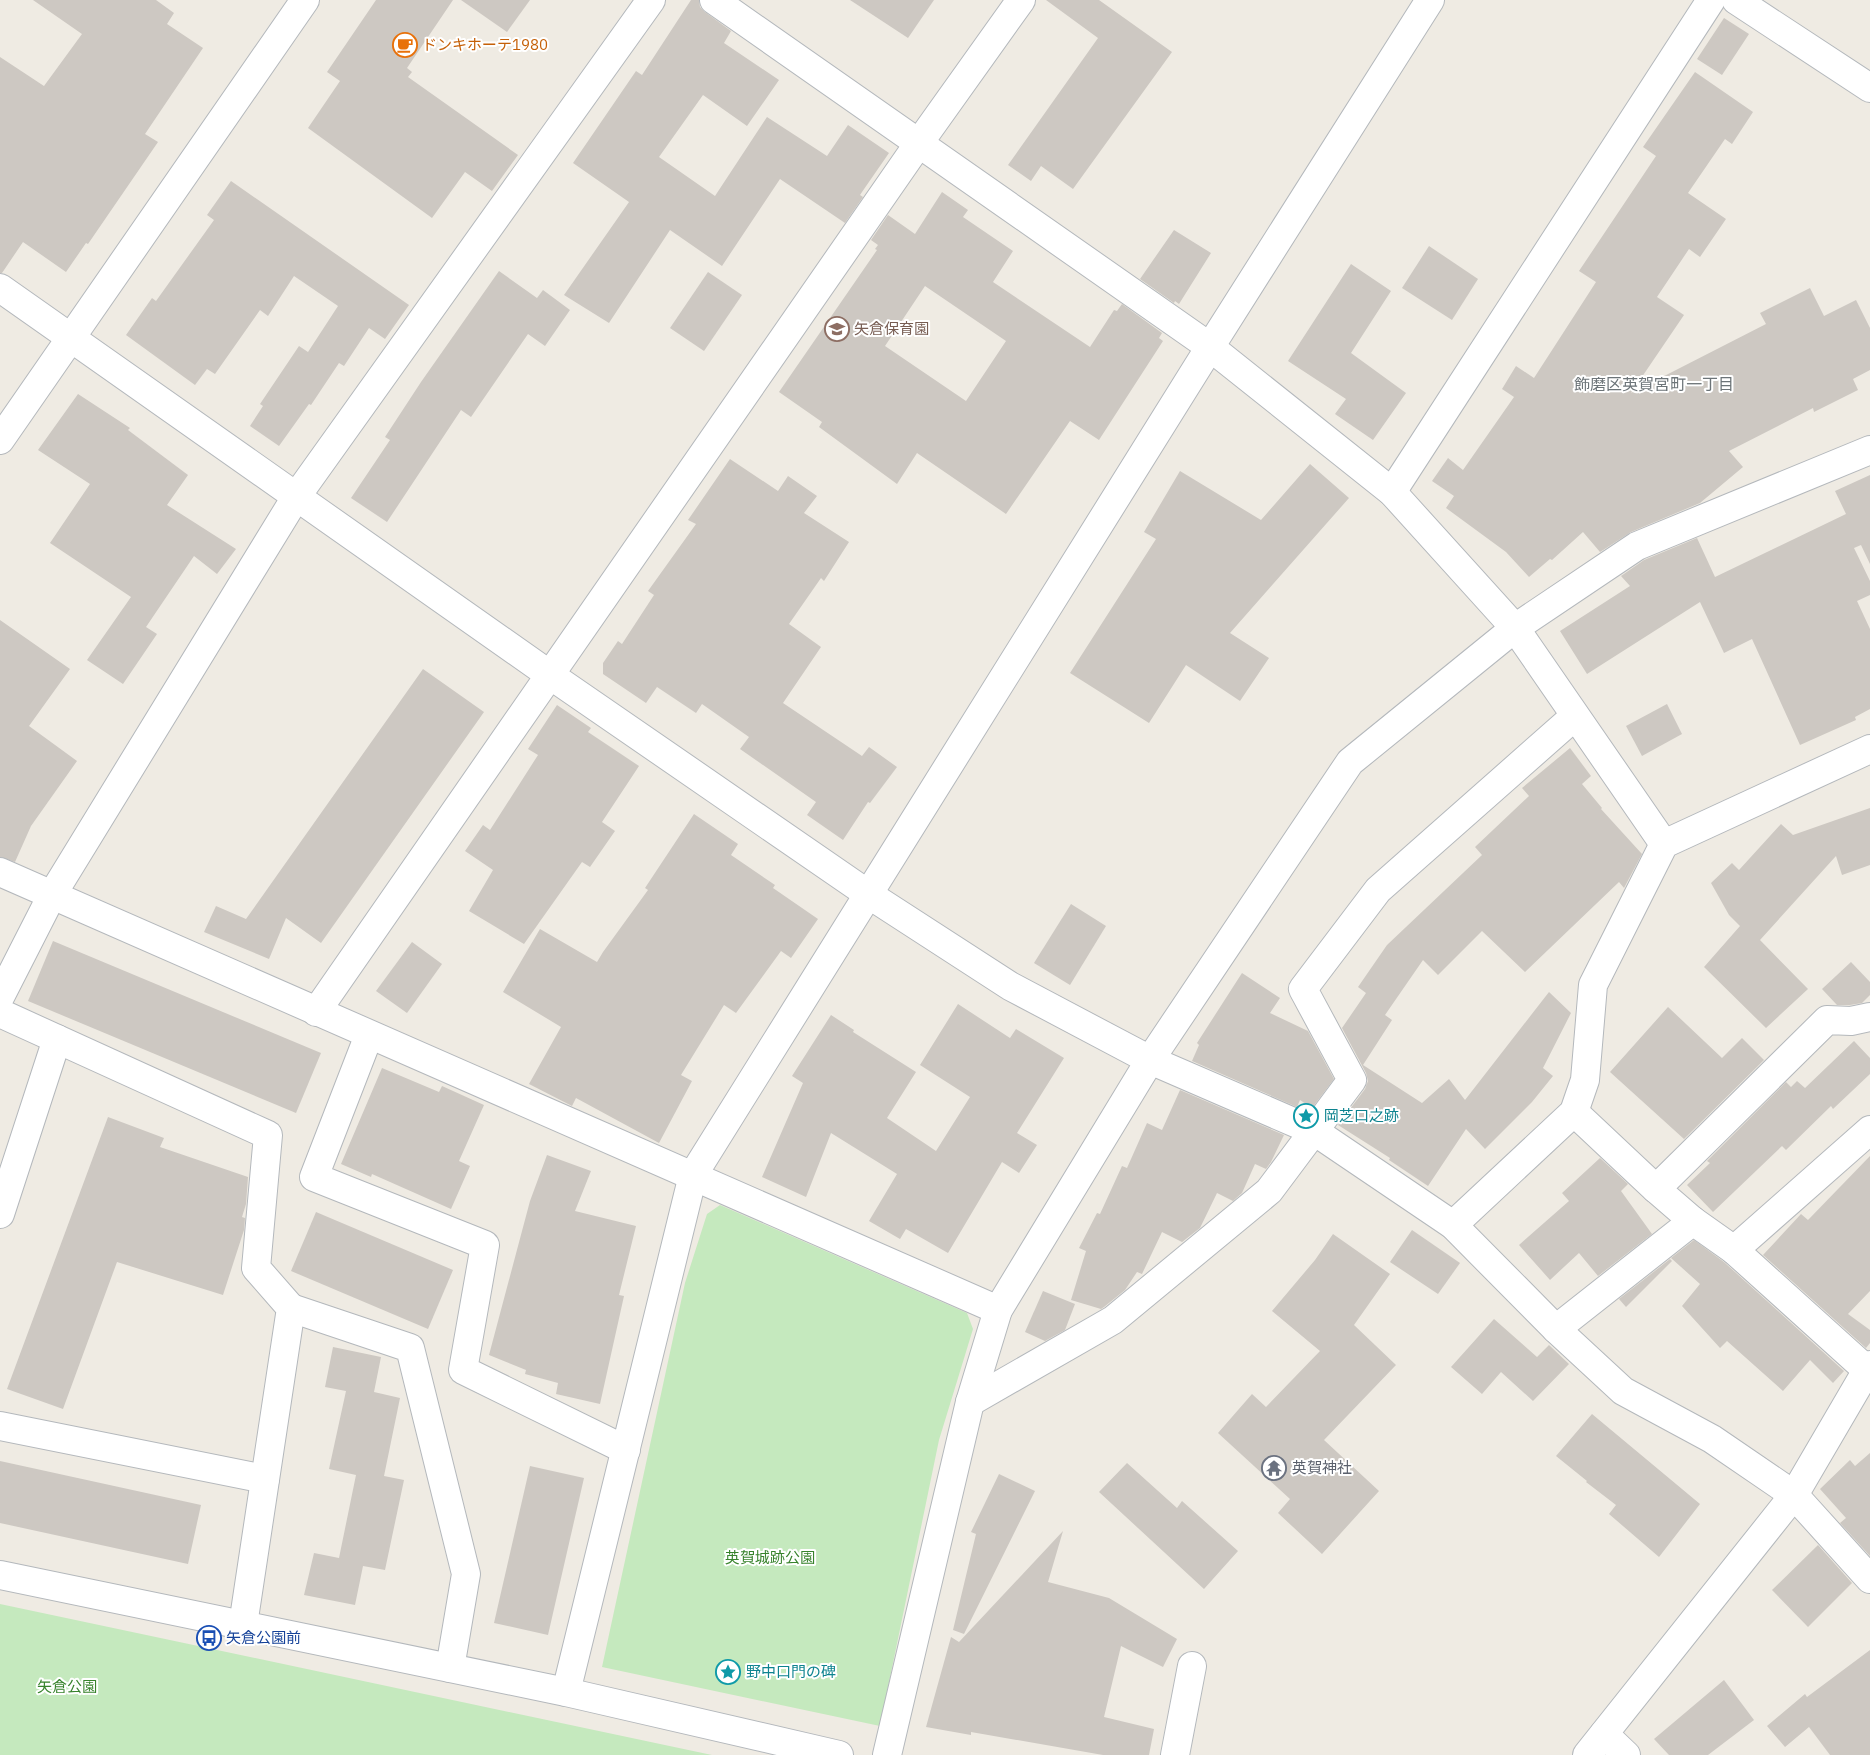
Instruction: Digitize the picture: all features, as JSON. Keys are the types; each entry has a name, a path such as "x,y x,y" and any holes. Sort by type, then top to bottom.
{"street":[{"path":"0,440 305,0"},
{"path":"0,997 52,895 296,497 651,0"},
{"path":"714,0 1210,347 1392,492 1515,628 1664,844"},
{"path":"316,1012 919,143 1021,0"},
{"path":"566,1692 693,1175 1210,347 1430,0"},
{"path":"1392,492 1711,0"},
{"path":"1736,0 1870,88"},
{"path":"0,288 550,675 868,894 1010,986 1150,1060 1314,1131 1453,1225 1556,1329 1623,1391 1712,1439 1794,1495 1870,1579"},
{"path":"887,1755 970,1402 998,1310 1150,1060 1350,762 1515,628 1637,546 1870,450"},
{"path":"970,1402 1113,1320 1269,1191 1352,1080 1303,990 1378,890 1576,716"},
{"path":"1453,1225 1574,1112 1585,1080 1592,985 1664,844 1870,749"},
{"path":"0,872 998,1310"},
{"path":"0,1013 268,1135 256,1268 291,1308 410,1348 466,1574 450,1668"},
{"path":"1656,1189 1828,1020 1851,1021 1870,1017"},
{"path":"369,1035 314,1177 485,1246 463,1370 626,1450"},
{"path":"0,1214 57,1038"},
{"path":"1574,1112 1656,1189 1693,1220 1734,1250 1869,1367 1794,1495 1587,1755"},
{"path":"1734,1250 1870,1130"},
{"path":"1556,1329 1693,1220"},
{"path":"243,1625 291,1308"},
{"path":"0,1426 265,1479"},
{"path":"0,1575 566,1692 839,1755"},
{"path":"1175,1755 1192,1666"},
{"path":"1604,1734 1626,1755"}],"green space":[{"name":"英賀城跡公園","path":"720,1205 967,1313 973,1329 939,1440 880,1726 602,1667 685,1283 707,1214"},
{"name":"矢倉公園","path":"0,1604 712,1755 0,1755"}],"building":[{"path":"33,0 156,0 174,13 167,24 203,48 145,134 158,142 88,244 86,243 66,272 23,242 2,273 0,273 0,57 44,86 82,34"},
{"path":"376,0 453,0 407,68 412,72 408,77 518,155 492,191 465,172 432,218 308,128 340,81 327,72"},
{"path":"461,0 530,0 507,32"},
{"path":"691,0 699,0 700,7 705,12 731,31 724,43 779,80 747,126 703,95 659,157 715,196 767,117 827,156 848,125 889,153 860,195 863,197 845,223 780,179 722,266 670,230 609,323 564,295 629,202 573,163 636,71 642,75"},
{"path":"850,0 934,0 908,38"},
{"path":"1046,0 1099,0 1172,52 1073,189 1041,166 1031,181 1008,165 1098,38"},
{"path":"1724,18 1749,34 1722,75 1697,59"},
{"path":"1695,72 1753,112 1732,144 1725,139 1688,193 1726,219 1700,257 1689,249 1657,297 1684,315 1631,393 1766,324 1760,313 1810,288 1824,316 1856,300 1870,328 1870,370 1853,379 1858,390 1814,412 1813,408 1729,451 1743,467 1700,503 1631,532 1600,552 1583,532 1552,560 1550,559 1529,577 1506,552 1446,508 1454,496 1432,481 1448,458 1463,470 1514,397 1502,389 1516,366 1534,378 1596,282 1579,271 1656,156 1643,147"},
{"path":"231,181 409,305 385,339 369,328 344,366 339,363 311,405 309,404 279,446 250,426 263,406 260,404 299,346 308,352 338,306 294,276 268,316 260,310 215,374 207,369 195,385 126,335 152,298 156,301 214,220 207,215"},
{"path":"942,192 968,210 963,217 1013,251 993,282 1090,347 1114,310 1117,311 1122,304 1162,333 1159,338 1163,341 1099,440 1070,421 1006,514 917,453 897,484 819,427 822,422 779,392 877,250 875,249 878,245 871,240 888,215 915,234","holes":["925,286 1006,341 966,401 885,346"]},
{"path":"1174,230 1211,253 1179,304 1175,301 1174,303 1140,279"},
{"path":"1429,246 1478,279 1452,320 1402,288"},
{"path":"1351,264 1391,291 1351,353 1406,393 1373,440 1335,414 1346,399 1288,361"},
{"path":"499,271 537,298 543,290 570,310 545,346 528,334 471,417 461,410 387,522 351,498 390,440 385,437"},
{"path":"708,272 742,295 704,351 670,328"},
{"path":"78,394 130,428 128,430 188,475 167,505 236,549 217,574 194,556 146,627 157,634 123,684 87,660 131,597 50,543 90,484 38,450"},
{"path":"730,459 778,491 788,476 817,496 804,513 849,542 824,581 821,578 789,624 821,647 783,703 862,756 869,747 897,767 870,803 868,802 843,840 807,815 816,802 740,749 749,737 702,704 696,713 657,687 646,703 603,674 603,663 618,641 622,644 654,595 648,591 696,524 688,520"},
{"path":"1310,464 1349,498 1230,633 1269,658 1240,701 1186,665 1149,723 1070,673 1156,539 1144,532 1180,471 1261,520"},
{"path":"1870,475 1870,564 1861,545 1854,548 1870,581 1870,595 1857,601 1870,629 1870,709 1855,717 1856,720 1800,745 1752,639 1724,653 1700,602 1587,674 1560,631 1630,586 1621,576 1644,560 1697,538 1715,577 1846,514 1835,491"},
{"path":"0,620 70,669 29,726 77,761 31,826 15,862 0,857"},
{"path":"423,669 484,712 321,943 286,918 269,959 204,932 216,906 246,919"},
{"path":"1667,704 1682,734 1642,756 1626,726"},
{"path":"557,705 591,728 588,732 639,766 602,822 615,831 590,867 582,862 524,944 469,911 493,870 465,851 483,825 490,830 538,755 528,749"},
{"path":"1570,748 1591,776 1582,784 1601,809 1642,854 1624,888 1619,882 1525,972 1482,931 1438,975 1423,960 1385,1015 1392,1020 1363,1065 1422,1103 1449,1079 1465,1100 1549,992 1571,1013 1543,1068 1553,1076 1532,1102 1485,1149 1466,1129 1428,1186 1389,1160 1390,1158 1338,1125 1365,1089 1368,1081 1366,1073 1342,1028 1366,993 1358,987 1387,945 1482,855 1475,847 1529,796 1522,788"},
{"path":"1870,808 1870,865 1842,875 1836,856 1760,940 1808,989 1766,1028 1704,967 1740,926 1729,915 1711,883 1732,863 1739,870 1781,824 1793,835"},
{"path":"694,814 738,844 731,855 775,885 773,888 818,919 791,958 781,951 736,1013 724,1005 681,1075 692,1081 659,1143 576,1098 572,1106 529,1084 561,1027 503,992 540,929 597,962 648,890 645,888"},
{"path":"1071,904 1106,926 1070,985 1034,963"},
{"path":"53,941 321,1053 296,1113 28,1001"},
{"path":"412,942 442,964 407,1013 376,991"},
{"path":"1851,962 1870,982 1870,995 1862,1003 1837,1005 1822,989"},
{"path":"1242,973 1280,998 1270,1013 1308,1031 1334,1079 1312,1108 1300,1100 1297,1107 1192,1061 1199,1045 1197,1043"},
{"path":"958,1004 1010,1038 1016,1029 1064,1058 1017,1133 1037,1145 1019,1173 1002,1162 948,1253 906,1229 900,1239 869,1221 897,1174 831,1133 806,1197 762,1177 803,1083 792,1076 831,1015 854,1030 853,1032 916,1072 887,1118 936,1151 970,1097 920,1065"},
{"path":"1668,1007 1722,1058 1742,1038 1764,1060 1684,1139 1610,1072"},
{"path":"1854,1041 1870,1058 1870,1074 1833,1109 1831,1106 1786,1150 1782,1146 1713,1212 1687,1185 1710,1163 1707,1161 1786,1082 1791,1087 1797,1081 1805,1088"},
{"path":"382,1068 439,1092 442,1086 484,1105 459,1161 470,1166 451,1209 372,1174 371,1177 341,1164"},
{"path":"1180,1090 1284,1135 1271,1162 1266,1169 1255,1164 1242,1193 1233,1201 1217,1193 1200,1228 1182,1242 1162,1232 1142,1274 1137,1272 1125,1290 1104,1307 1101,1309 1071,1300 1086,1251 1079,1248 1097,1213 1100,1214 1122,1166 1127,1168 1147,1123 1162,1130"},
{"path":"108,1117 164,1138 160,1147 248,1177 246,1204 242,1217 245,1218 244,1230 223,1295 117,1262 63,1409 7,1389"},
{"path":"547,1155 591,1171 575,1211 636,1226 619,1295 624,1296 600,1404 556,1394 558,1383 525,1374 526,1370 489,1355 530,1201"},
{"path":"1870,1156 1870,1291 1848,1314 1870,1330 1870,1343 1866,1348 1763,1255 1801,1214 1808,1220"},
{"path":"1600,1158 1628,1184 1621,1191 1652,1234 1598,1276 1579,1253 1550,1280 1519,1245 1569,1201 1562,1193"},
{"path":"316,1212 453,1270 428,1329 291,1271"},
{"path":"1412,1230 1460,1263 1438,1294 1390,1262"},
{"path":"1333,1234 1390,1274 1354,1325 1396,1365 1324,1440 1379,1491 1322,1554 1278,1513 1290,1499 1218,1433 1252,1394 1266,1407 1320,1351 1272,1311 1315,1260"},
{"path":"1694,1240 1724,1262 1844,1371 1833,1383 1810,1360 1783,1391 1727,1341 1720,1348 1682,1306 1700,1284 1671,1258"},
{"path":"1670,1259 1672,1261 1626,1307 1619,1299"},
{"path":"1043,1291 1075,1304 1065,1330 1045,1341 1025,1332"},
{"path":"1494,1319 1537,1357 1549,1345 1569,1364 1533,1401 1501,1372 1482,1394 1451,1367"},
{"path":"333,1347 381,1357 374,1392 400,1398 384,1476 404,1480 385,1570 363,1566 355,1605 304,1595 314,1553 339,1558 356,1475 329,1469 346,1391 325,1387"},
{"path":"1592,1414 1700,1504 1659,1557 1609,1514 1616,1505 1556,1456"},
{"path":"1870,1453 1870,1556 1840,1523 1846,1518 1820,1489 1850,1460 1855,1466"},
{"path":"0,1461 201,1505 188,1564 0,1523"},
{"path":"1127,1463 1177,1508 1182,1501 1238,1551 1204,1589 1099,1492"},
{"path":"530,1466 584,1478 548,1635 494,1623"},
{"path":"999,1474 1035,1491 964,1634 953,1630 976,1534 971,1532"},
{"path":"1063,1531 1048,1582 1109,1598 1177,1639 1163,1667 1121,1646 1104,1717 1154,1729 1149,1755 1103,1755 971,1732 971,1735 926,1727 951,1637 959,1642"},
{"path":"1818,1545 1852,1583 1808,1627 1772,1590"},
{"path":"1870,1650 1870,1755 1830,1755 1809,1727 1785,1747 1767,1726 1805,1694 1807,1697"},
{"path":"1724,1680 1754,1720 1708,1755 1669,1755 1654,1739"}],"place":[{"name":"ドンキホーテ1980","path":"405,45"},
{"name":"矢倉保育園","path":"837,329"},
{"name":"岡芝口之跡","path":"1306,1116"},
{"name":"英賀神社","path":"1274,1468"},
{"name":"矢倉公園前","path":"209,1638"},
{"name":"野中口門の碑","path":"728,1672"}],"district":[{"name":"飾磨区英賀宮町一丁目","path":"1654,384"}]}
